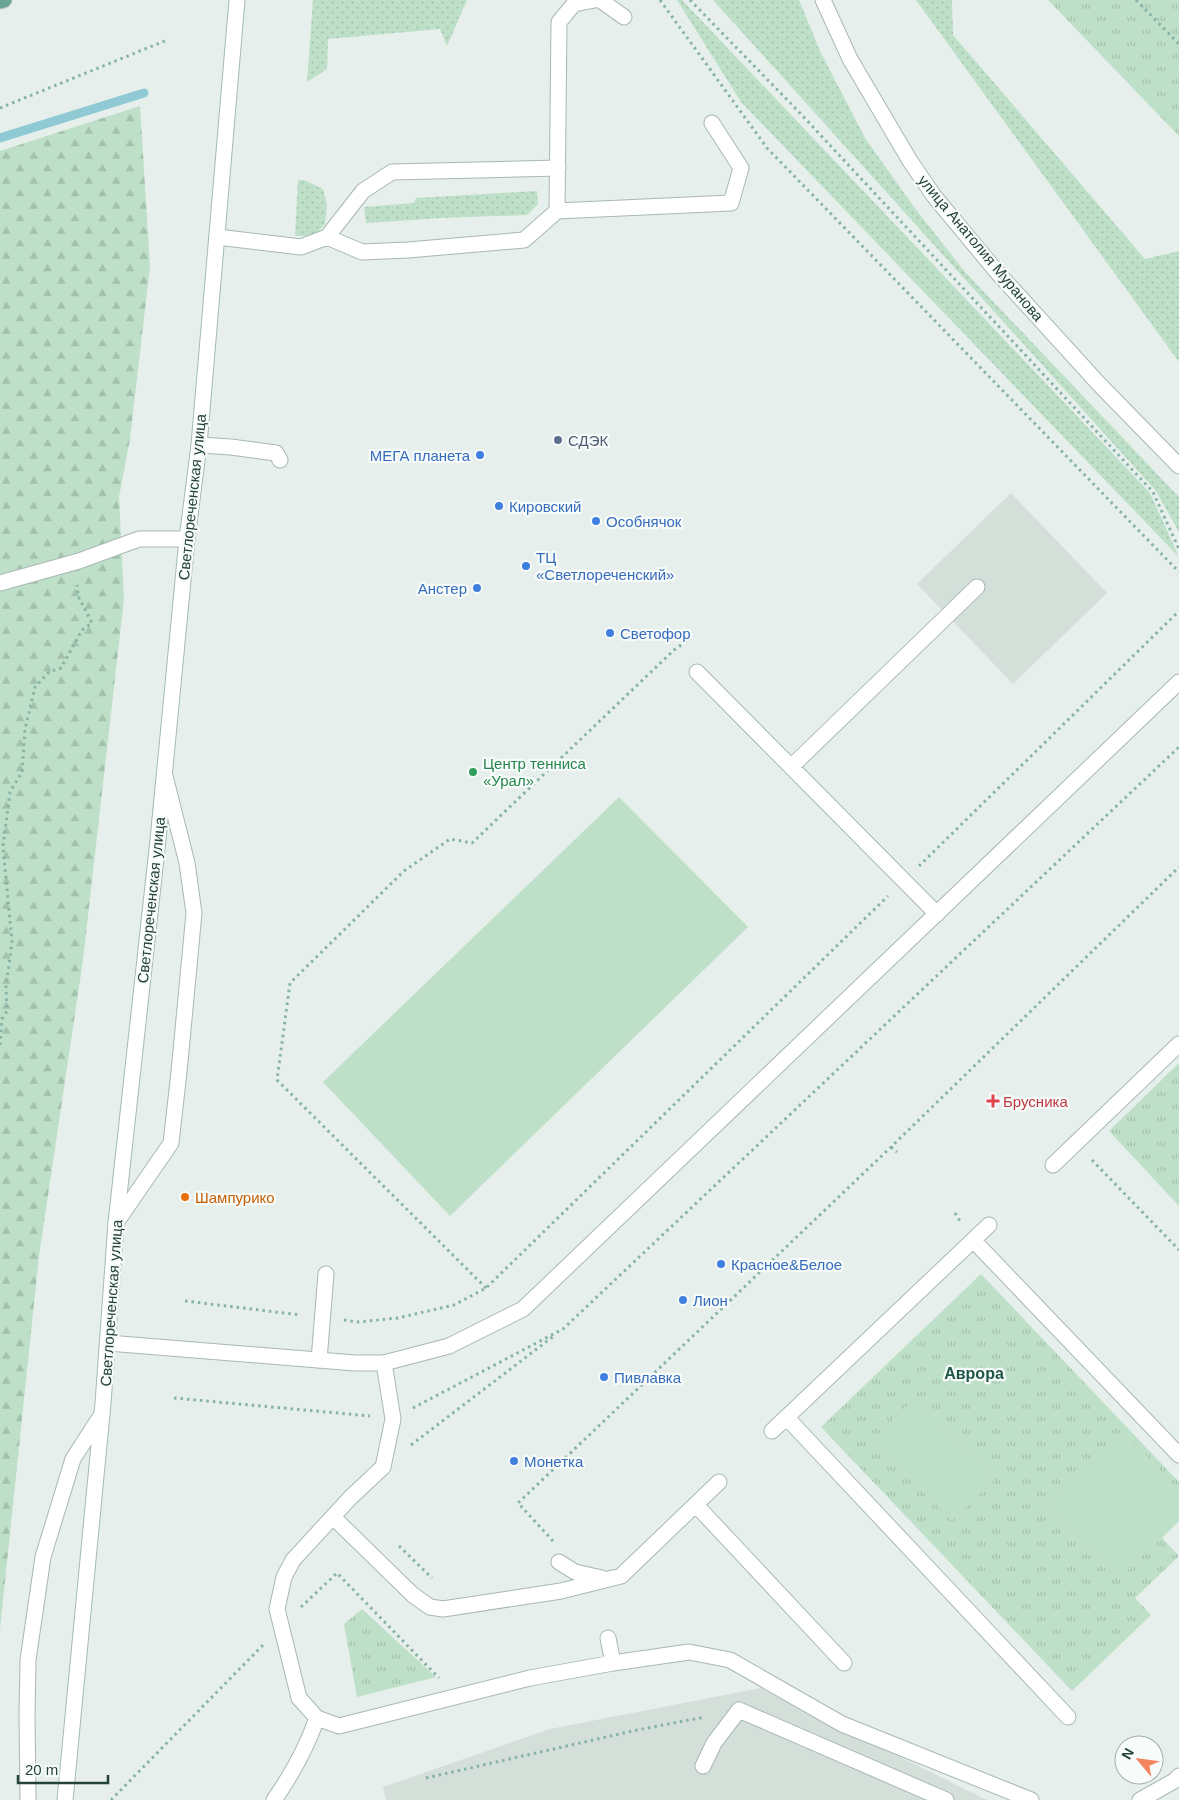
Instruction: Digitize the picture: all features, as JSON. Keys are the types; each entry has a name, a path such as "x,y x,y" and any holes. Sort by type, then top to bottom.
{"main road":[{"path":"0,1 4,0"}],"street":[{"name":"Светлореченская улица","path":"65,1800 102,1414 116,1223 187,539 199,445 237,0"},
{"path":"557,211 559,22 574,4 595,0"},
{"path":"600,0 624,17"},
{"name":"улица Анатолия Муранова","path":"823,0 850,59 910,161 934,196 997,272 1098,383 1179,466"},
{"path":"327,237 362,252 408,250 524,240 557,211 731,203 741,168 712,123"},
{"path":"217,237 301,247 327,237 362,191 392,172 558,168"},
{"path":"199,445 276,453 280,460"},
{"path":"0,583 74,562 138,539 187,539"},
{"path":"791,767 976,587"},
{"path":"697,672 937,914"},
{"path":"108,1343 355,1363 384,1363 448,1346 523,1309 1179,682"},
{"path":"116,1223 171,1143 179,1072 194,913 187,863 164,772"},
{"path":"1053,1164 1179,1044"},
{"path":"772,1431 989,1225"},
{"path":"973,1240 1179,1455"},
{"path":"319,1360 326,1274"},
{"path":"384,1363 393,1418 383,1467 293,1560 284,1577 277,1610 299,1698 317,1718 339,1726 530,1678 689,1652 730,1660 842,1724 1031,1800"},
{"path":"28,1800 26,1716 28,1660 43,1557 73,1459 102,1414"},
{"path":"787,1418 1068,1717"},
{"path":"333,1517 414,1595 430,1607 443,1609 551,1592 621,1576 720,1482"},
{"path":"696,1506 844,1663"},
{"path":"559,1562 584,1575 601,1578 621,1576"},
{"path":"608,1638 613,1663"},
{"path":"703,1766 714,1743 740,1710 946,1800"},
{"path":"274,1800 294,1771 307,1746 317,1718"},
{"path":"1140,1800 1179,1776"}],"path":[{"path":"660,0 767,148 1179,572"},
{"path":"690,0 806,119 1153,492 1179,549"},
{"path":"1136,0 1179,44"},
{"path":"0,108 167,40"},
{"path":"0,1045 2,1019 7,1011 6,988 12,942 3,846 10,792 22,772 25,729 35,687 49,672 62,668 82,630 92,623 78,596 74,562"},
{"path":"185,1301 357,1322 398,1318 454,1305 486,1288 1179,611"},
{"path":"486,1288 277,1080 290,983 404,871 450,839 472,843 674,650 691,638"},
{"path":"558,1546 518,1503 891,1147 1179,867"},
{"path":"1076,1143 1179,1250"},
{"path":"891,1147 897,1152"},
{"path":"383,1467 563,1329"},
{"path":"392,1539 435,1580"},
{"path":"111,1800 281,1626 337,1573 456,1696"},
{"path":"426,1778 637,1730 740,1710"}],"shaded area":[{"path":"1011,493 1107,593 1013,684 917,584"},
{"path":"761,1688 987,1800 386,1800 383,1787 550,1729"}],"green space":[{"path":"313,0 467,0 447,46 440,29 328,39 327,69 307,82"},
{"path":"677,0 682,0 1150,493 1179,557 741,102"},
{"path":"713,0 799,0 820,51 865,138 914,207 965,272 1179,497 1179,532 1156,491"},
{"path":"916,0 952,0 953,35 1145,259 1179,251 1179,362"},
{"path":"1048,0 1179,0 1179,136"},
{"path":"140,106 150,266 130,439 119,497 124,599 83,960 39,1256 0,1629 0,151"},
{"path":"298,180 304,180 323,189 327,204 325,224 313,236 295,236"},
{"path":"537,191 538,204 527,215 366,223 364,207 414,203 416,198"},
{"path":"619,797 748,927 450,1216 323,1082"},
{"path":"1179,1063 1179,1206 1109,1131"},
{"path":"981,1274 1179,1482 1179,1521 1162,1538 1179,1556 1135,1598 1151,1615 1072,1691 821,1427"},
{"path":"916,1397 996,1478 952,1521 872,1440"},
{"path":"1122,1430 1179,1490 1179,1520 1118,1580 1045,1505"},
{"path":"362,1609 436,1677 357,1697 344,1624"}],"waterway":[{"path":"0,138 144,93"}],"place":[{"name":"СДЭК","path":"558,440"},
{"name":"МЕГА планета","path":"480,455"},
{"name":"Кировский","path":"499,506"},
{"name":"Особнячок","path":"596,521"},
{"name":"ТЦ «Светлореченский»","path":"526,566"},
{"name":"Анстер","path":"477,588"},
{"name":"Светофор","path":"610,633"},
{"name":"Центр тенниса «Урал»","path":"473,772"},
{"name":"Брусника","path":"993,1101"},
{"name":"Шампурико","path":"185,1197"},
{"name":"Красное&Белое","path":"721,1264"},
{"name":"Лион","path":"683,1300"},
{"name":"Пивлавка","path":"604,1377"},
{"name":"Монетка","path":"514,1461"}],"district":[{"name":"Аврора","path":"974,1373"}]}
